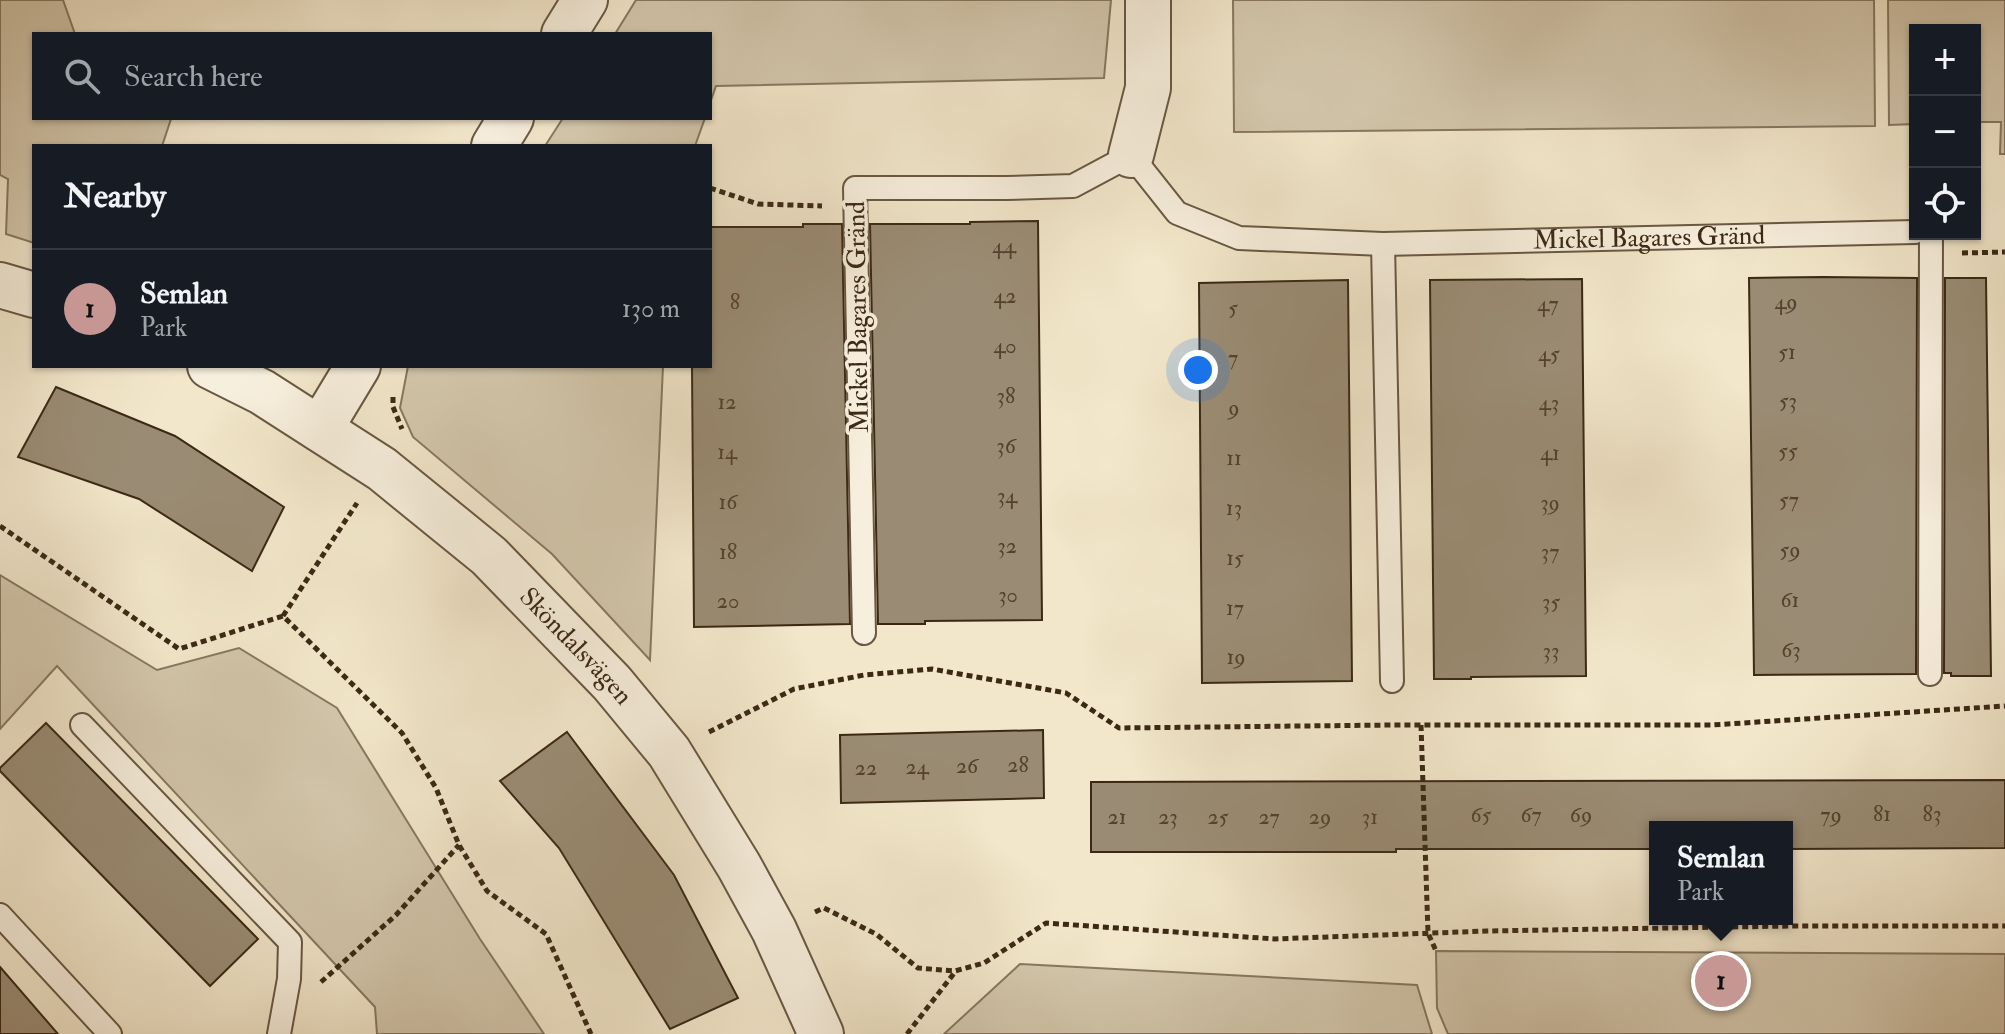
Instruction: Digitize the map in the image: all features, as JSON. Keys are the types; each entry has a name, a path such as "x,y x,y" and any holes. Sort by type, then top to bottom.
{"street":[{"path":"565,32 585,0"},
{"path":"1131,155 1148,88 1148,0"},
{"path":"495,144 510,120"},
{"path":"0,285 32,294"},
{"name":"Sköndalsvägen","path":"214,368 262,392 382,469 489,556 612,683 669,752 739,866 774,930 821,1034"},
{"path":"320,429 357,368"}],"lane":[{"name":"Mickel Bagares Gränd","path":"864,633 855,188 1073,186 1131,155 1177,213 1239,238 1383,244 1909,232"},
{"path":"1383,244 1392,681"},
{"path":"1930,674 1931,244"},
{"path":"82,725 290,942 289,979 280,1026"},
{"path":"0,915 110,1034"}],"path":[{"path":"712,189 758,204 855,207"},
{"path":"1931,244 2005,252"},
{"path":"0,526 179,649 283,616 402,733 436,788 459,845 487,891 546,934 591,1034"},
{"path":"669,752 794,689 864,675 932,669 1066,693 1119,728 1712,725 2005,706"},
{"path":"1421,725 1428,933 1436,951"},
{"path":"280,1026 396,915 459,845"},
{"path":"774,930 824,908 876,934 918,968 955,971 984,963 1046,923 1275,939 1791,926 2005,926"},
{"path":"907,1034 955,971"}],"shaded area":[{"path":"0,0 63,0 74,32 32,32 32,120 171,120 163,144 32,144 32,242 6,234 8,179 0,175"},
{"path":"636,0 1111,0 1104,78 716,86 712,97 712,32 616,32"},
{"path":"1233,0 1874,0 1875,126 1234,132"},
{"path":"1888,0 2005,0 2005,154 2000,154 2001,122 1981,122 1981,24 1909,24 1909,124 1889,125"},
{"path":"562,120 704,120 696,144 546,144"},
{"path":"408,368 663,368 650,660 552,554 413,437 400,408"},
{"path":"0,575 157,670 239,648 337,708 480,939 544,1034 377,1034 375,1007 57,666 0,729"},
{"path":"1436,951 2005,954 2005,1034 1448,1034 1437,1008"},
{"path":"1020,964 1417,985 1432,1034 944,1034"}],"building":[{"path":"1038,221 1042,620 878,624 870,224"},
{"path":"803,224 842,224 850,624 694,627 692,368 712,368 712,227 803,227"},
{"path":"1749,278 1917,278 1916,674 1754,675"},
{"path":"1945,278 1986,278 1991,676 1951,676 1951,673 1944,673"},
{"path":"1582,279 1586,676 1434,679 1430,280"},
{"path":"1348,280 1352,681 1202,683 1199,283"},
{"path":"56,387 175,436 284,507 252,571 139,499 18,457"},
{"path":"46,723 258,939 210,986 0,771"},
{"path":"1043,730 1044,798 841,803 840,735"},
{"path":"567,732 674,875 738,998 670,1029 559,848 500,781"},
{"path":"2005,780 2005,848 1793,849 1793,821 1649,821 1649,849 1091,852 1091,782"},
{"path":"0,967 58,1034 0,1034"}],"place":[{"name":"Semlan","path":"1721,981"}]}
